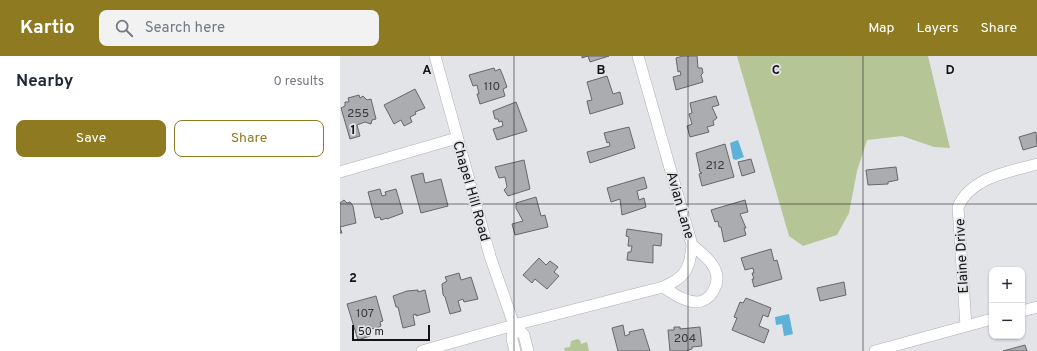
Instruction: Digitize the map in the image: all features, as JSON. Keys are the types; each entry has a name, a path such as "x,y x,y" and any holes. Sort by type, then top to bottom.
{"street":[{"name":"Chapel Hill Road","path":"434,56 490,256 514,325 524,335 528,351"},
{"name":"Avian Lane","path":"422,351 514,325 663,287 677,281 686,272 691,261 692,245 638,56"},
{"path":"340,172 458,138"},
{"name":"Elaine Drive","path":"966,326 958,207 962,198 975,185 1001,174 1037,164"},
{"path":"663,287 683,299 697,302 709,297 717,285 717,272 709,258 692,245"},
{"path":"1025,311 1036,310"},
{"path":"875,351 989,320"},
{"name":"Chapel Hill Road","path":"514,325 512,339 515,351"}],"green space":[{"path":"737,56 928,56 950,148 934,147 902,136 867,140 857,171 849,213 837,235 803,246 789,236"},
{"path":"577,339 580,340 581,344 587,342 589,351 565,351 564,348 570,347 571,341"}],"water":[{"path":"738,140 744,157 736,160 733,159 730,143"},
{"path":"789,314 793,334 784,336 782,324 776,325 775,317"}],"building":[{"path":"588,56 609,56 590,62"},
{"path":"683,56 697,56 698,68 702,68 703,73 701,75 703,82 676,90 673,77 681,75 680,71 678,72 676,58"},
{"path":"494,68 495,71 500,69 503,76 507,87 503,89 505,96 480,104 477,94 479,94 477,85 473,86 469,75"},
{"path":"607,76 613,94 620,92 623,104 590,114 587,101 592,100 587,82"},
{"path":"415,89 425,108 415,112 416,114 410,117 412,122 404,126 401,120 394,124 384,105"},
{"path":"359,95 360,98 363,96 367,100 371,99 376,119 372,120 371,124 365,122 357,125 360,136 350,139 341,108 345,106 345,102 349,102 348,98"},
{"path":"716,96 719,105 712,107 717,118 713,121 714,125 707,127 709,132 690,137 687,126 692,124 689,114 692,113 690,103"},
{"path":"516,102 527,131 497,140 493,129 503,126 502,121 499,122 498,119 495,119 493,111"},
{"path":"629,127 635,148 590,163 587,152 610,146 609,142 607,143 604,133"},
{"path":"1036,132 1037,146 1023,150 1019,137"},
{"path":"725,144 734,177 702,186 699,174 702,173 700,172 696,153"},
{"path":"751,159 755,172 742,176 738,162"},
{"path":"524,160 530,189 508,196 504,190 507,187 505,177 499,178 495,167"},
{"path":"896,167 898,180 888,182 888,184 868,185 866,170"},
{"path":"423,173 425,183 441,179 448,206 421,213 411,176"},
{"path":"644,177 647,188 637,191 639,200 644,198 646,207 622,215 620,199 611,202 607,188"},
{"path":"380,189 382,196 386,195 385,192 396,189 403,213 387,219 381,220 380,217 375,218 368,192"},
{"path":"536,197 541,216 545,215 548,227 515,235 512,224 523,221 516,208 516,203"},
{"path":"344,200 347,203 350,202 353,206 356,223 340,227 340,203"},
{"path":"745,200 748,212 740,214 746,228 744,228 746,235 724,242 721,227 719,227 718,221 715,222 711,210"},
{"path":"627,229 662,234 661,246 653,245 653,263 627,260 628,252 631,252 632,246 628,246 629,237 626,236"},
{"path":"771,249 774,261 777,260 782,279 754,287 752,279 754,279 752,273 754,273 753,268 745,270 741,258"},
{"path":"539,258 546,265 550,261 558,267 554,272 559,276 547,289 535,279 532,283 523,275"},
{"path":"459,273 461,280 471,277 478,299 464,302 463,299 458,301 461,311 450,314 443,295 442,284 447,281 445,277"},
{"path":"844,282 846,295 820,301 817,288"},
{"path":"418,290 418,292 425,290 430,312 416,316 416,314 413,315 415,325 403,328 398,307 396,307 393,296 407,291"},
{"path":"376,296 383,321 380,322 381,326 368,329 370,336 358,340 347,304"},
{"path":"746,298 771,308 768,317 763,315 759,326 769,330 764,343 732,330 737,318 734,317 740,302 743,303"},
{"path":"623,325 625,336 630,334 629,332 643,329 650,351 618,351 612,328"},
{"path":"674,327 680,327 680,329 700,327 702,346 692,347 692,349 686,351 670,351 668,330 674,330"},
{"path":"1025,345 1027,351 1003,351"}]}
